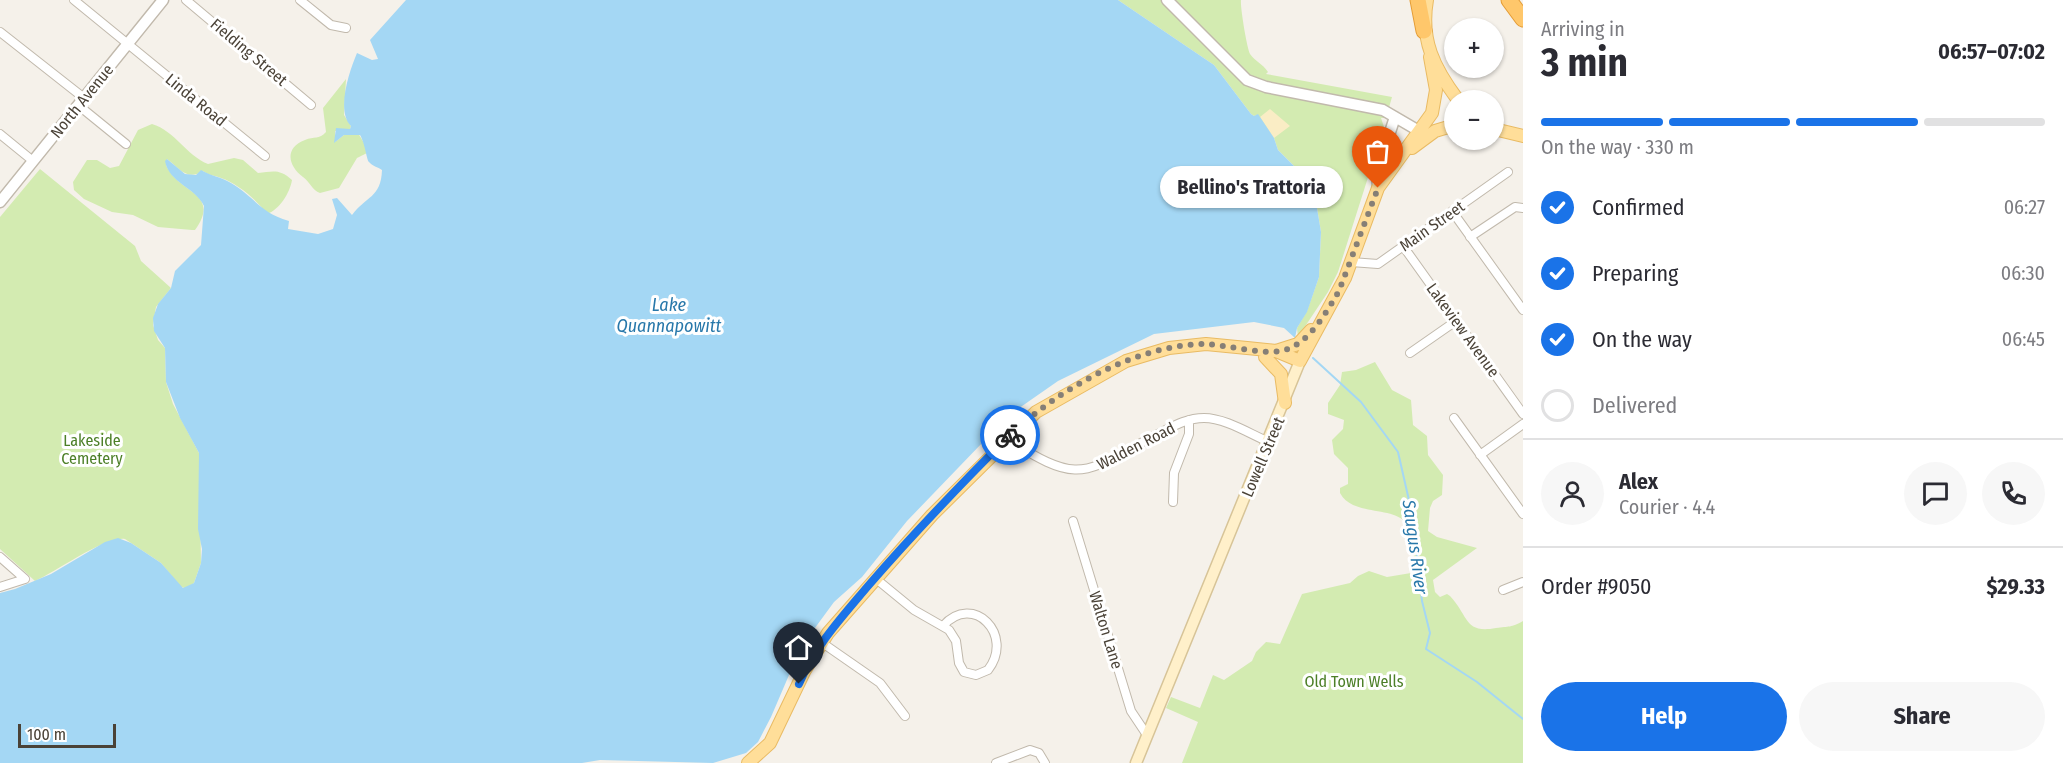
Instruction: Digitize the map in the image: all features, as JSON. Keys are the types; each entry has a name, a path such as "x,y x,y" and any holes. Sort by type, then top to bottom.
{"highway":[{"path":"1418,0 1424,31"},
{"path":"1509,0 1523,19"}],"main road":[{"name":"Lowell Street","path":"1136,763 1286,403 1300,361 1351,262 1378,188 1432,113 1436,99 1424,31 1427,0"},
{"path":"1430,57 1451,90"},
{"name":"Lowell Street","path":"1400,158 1435,131 1444,128"},
{"path":"1504,132 1523,136"},
{"path":"1270,354 1298,344 1330,306"},
{"path":"748,763 770,743 821,642 932,515 1007,439 1051,402 1134,357 1186,345 1236,347 1270,354 1285,362 1300,361"},
{"path":"1270,354 1281,374 1286,403"}],"street":[{"name":"Linda Road","path":"74,0 265,156"},
{"name":"North Avenue","path":"0,202 163,0"},
{"name":"Fielding Street","path":"186,0 312,105"},
{"path":"300,0 331,25 346,28"},
{"path":"1167,0 1236,72 1253,83 1383,110 1416,136"},
{"path":"0,32 126,144"},
{"path":"1378,188 1377,172 1398,120"},
{"path":"0,134 33,161"},
{"name":"Main Street","path":"1351,262 1374,265 1508,172"},
{"path":"1470,237 1515,207 1523,208"},
{"path":"1452,211 1523,310"},
{"name":"Lakeview Avenue","path":"1403,246 1523,414"},
{"path":"1410,353 1456,321"},
{"path":"1454,418 1523,514"},
{"path":"1173,502 1174,473 1189,434 1189,420"},
{"name":"Walden Road","path":"1007,439 1050,465 1067,471 1094,468 1189,420 1217,420 1269,442"},
{"path":"1480,455 1523,424"},
{"name":"Walton Lane","path":"1074,521 1131,711 1148,735"},
{"path":"0,557 25,579 0,587"},
{"path":"875,578 914,610 943,626 955,638 959,663 964,672 976,675 988,670 997,648 994,633 989,625 975,615 962,614 953,617 943,626"},
{"path":"1503,590 1523,582"},
{"path":"821,642 880,683 905,716"},
{"path":"996,763 1028,750 1039,753 1045,763"}],"green space":[{"path":"1118,0 1241,0 1250,54 1266,69 1268,72 1266,74 1392,97 1386,118 1381,118 1384,127 1338,272 1328,292 1298,337 1297,328 1307,311 1319,277 1321,232 1311,188 1303,175 1278,150 1274,138 1258,115 1251,114 1214,65"},
{"path":"346,79 344,115 351,126 350,129 335,131 335,142 344,135 358,133 367,148 367,153 357,158 339,188 320,193 294,168 290,157 291,152 298,143 321,136 326,132 323,108"},
{"path":"152,124 167,132 193,155 208,164 234,158 243,160 258,173 283,174 292,180 291,185 280,205 267,214 234,184 203,171 188,174 167,159 166,165 172,175 201,200 204,208 195,230 158,227 133,215 112,212 84,199 74,190 73,182 87,160 97,160 110,168 119,166 138,130"},
{"name":"Lakeside Cemetery","path":"40,169 135,246 141,261 171,288 156,307 153,325 158,340 165,348 166,382 173,404 199,453 201,563 194,583 186,589 180,586 161,563 125,539 105,543 35,581 0,549 0,217"},
{"name":"Old Town Wells","path":"1375,362 1392,390 1411,400 1413,425 1427,436 1428,455 1443,475 1442,495 1433,501 1430,508 1428,531 1437,537 1477,548 1433,580 1435,592 1440,597 1447,594 1450,596 1468,622 1478,628 1510,626 1523,621 1523,763 1182,763 1198,722 1166,708 1171,697 1200,708 1213,675 1224,680 1252,661 1256,652 1266,642 1280,644 1302,594 1350,583 1369,571 1387,577 1411,573 1417,564 1407,524 1401,518 1354,505 1340,493 1340,488 1348,484 1348,468 1334,454 1332,440 1343,429 1344,420 1328,414 1328,403 1340,385 1342,372 1356,370"}],"sand":[{"path":"1270,109 1290,126 1274,138 1260,117"}],"water":[{"name":"Lake Quannapowitt","path":"406,0 1118,0 1214,65 1251,114 1254,116 1258,114 1274,138 1278,150 1303,175 1311,188 1321,232 1319,277 1307,312 1297,328 1295,338 1284,328 1254,322 1154,334 1058,381 1009,415 907,521 862,577 834,602 801,647 771,717 758,742 746,753 713,763 600,760 582,763 0,763 0,593 51,574 105,542 118,538 131,543 161,563 183,588 194,583 201,563 202,549 198,529 199,453 180,418 166,382 165,348 154,331 153,318 158,304 171,288 175,271 201,245 204,206 195,194 172,175 165,161 167,159 185,174 196,175 201,170 231,183 264,209 289,221 288,229 318,234 333,229 337,215 332,199 337,198 352,215 376,192 381,179 382,170 368,161 360,135 344,135 334,143 336,128 350,129 351,126 344,111 344,101 351,70 357,53 372,60 378,59 370,40"}],"waterway":[{"name":"Saugus River","path":"1313,358 1361,402 1398,452 1413,518 1422,601 1430,633 1426,649 1477,682 1523,719"}],"way so far":[{"path":"1010,435 1051,402 1097,375 1141,355 1186,345 1215,345 1280,351 1298,344 1330,306 1339,291 1378,188"}],"place":[{"name":"Bellino's Trattoria","path":"1378,188"}],"route":[{"path":"799,684 828,633 911,537 1010,435"}]}
